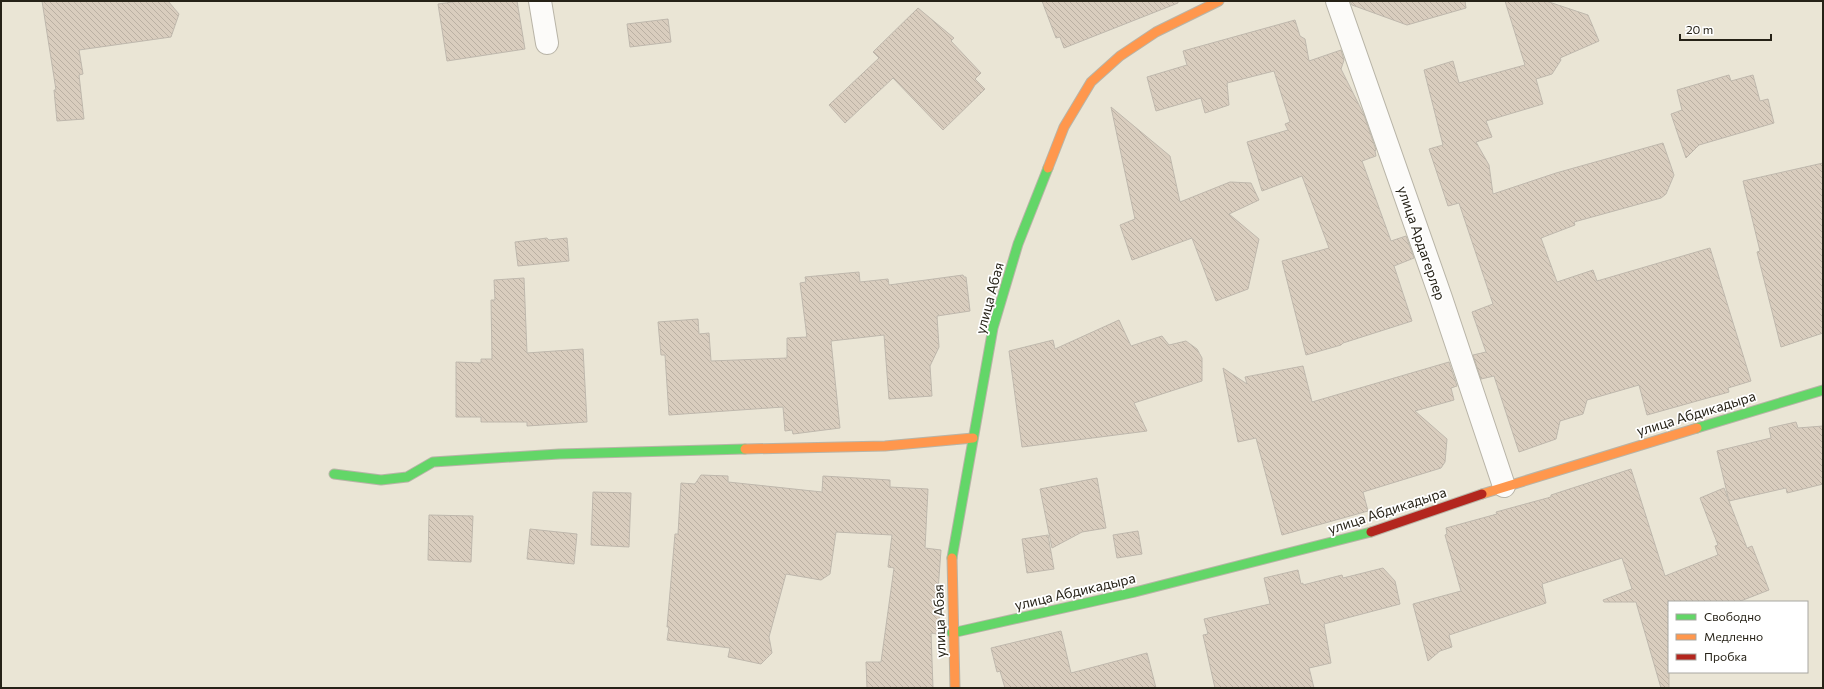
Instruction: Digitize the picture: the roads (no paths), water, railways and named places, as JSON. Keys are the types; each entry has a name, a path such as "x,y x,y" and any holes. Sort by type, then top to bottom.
{"street":[{"path":"540,1 547,43"},
{"name":"улица Абая","path":"955,688 951,564 993,328 1018,244 1064,128 1091,82 1120,56 1156,32 1202,8 1219,1"},
{"name":"улица Ардагерлер","path":"1337,1 1441,298 1504,486"},
{"name":"улица Абдикадыра","path":"952,632 1135,592 1355,537 1504,486 1823,390"},
{"path":"334,474 381,480 408,477 433,462 559,454 885,446 973,438"}]}
